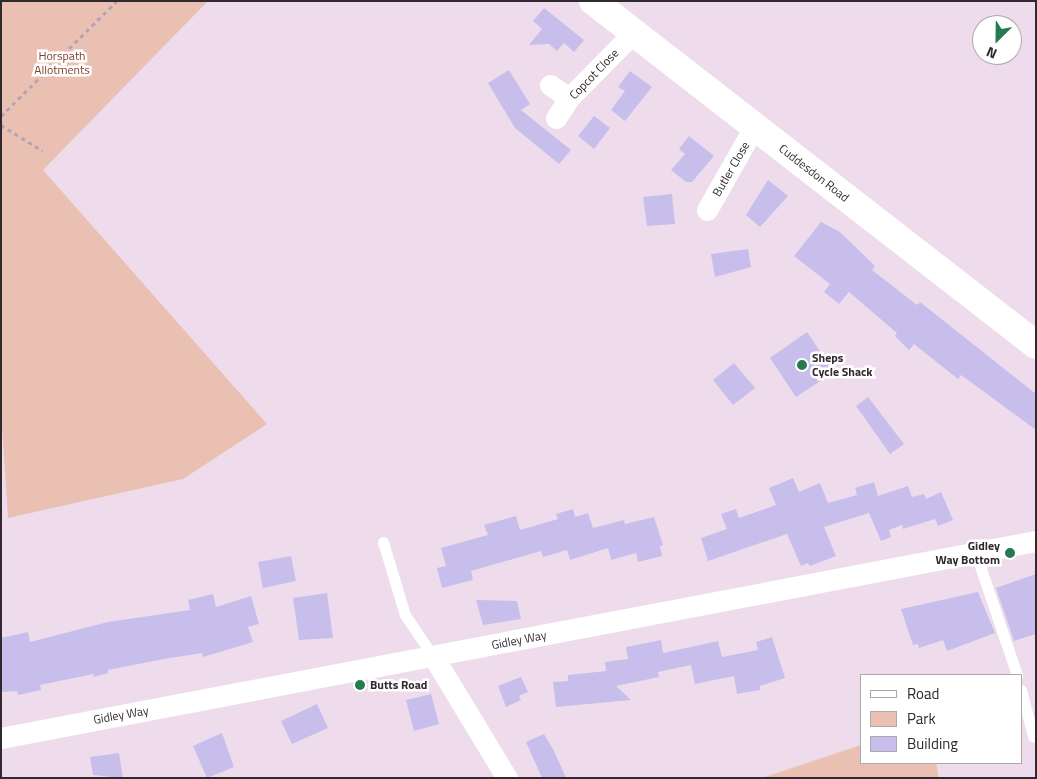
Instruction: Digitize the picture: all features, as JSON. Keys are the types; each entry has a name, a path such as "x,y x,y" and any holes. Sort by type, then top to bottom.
{"street":[{"name":"Cuddesdon Road","path":"593,1 1036,345"},
{"name":"Copcot Close","path":"556,118 570,98 634,32"},
{"path":"550,85 570,98"},
{"name":"Butler Close","path":"707,210 754,127"},
{"name":"Gidley Way","path":"1,738 1036,542"},
{"path":"433,656 507,778"}],"lane":[{"path":"383,542 405,615 433,656"},
{"path":"976,554 1017,674"},
{"path":"1022,694 1032,736"}],"path":[{"path":"1,116 116,1"},
{"path":"1,125 44,151"}],"green space":[{"name":"Horspath Allotments","path":"1,1 208,1 43,170 267,424 183,479 8,518 1,411"},
{"path":"860,745 860,764 936,764 939,778 762,778"}],"building":[{"path":"544,8 584,40 574,52 564,43 557,51 549,44 529,45 542,29 533,21"},
{"path":"509,70 530,104 521,110 571,150 559,164 515,128 488,83"},
{"path":"630,71 652,87 625,121 611,110 625,91 618,87"},
{"path":"594,116 610,128 594,149 578,136"},
{"path":"689,136 714,156 692,182 686,182 671,170 685,154 679,149"},
{"path":"768,180 788,196 760,227 746,215"},
{"path":"672,194 675,224 647,226 643,197"},
{"path":"821,222 840,232 875,266 872,270 917,305 920,302 1036,394 1036,430 961,375 958,379 914,344 909,350 895,336 897,333 849,292 839,304 824,292 830,284 794,256"},
{"path":"748,249 751,267 715,277 711,254"},
{"name":"Sheps Cycle Shack","path":"807,332 834,372 796,397 770,358"},
{"path":"734,363 755,388 733,405 713,380"},
{"path":"868,397 904,444 890,454 856,406"},
{"path":"793,478 799,492 820,483 828,503 857,495 855,488 874,482 878,496 908,486 912,497 924,494 926,499 941,492 953,520 938,526 935,519 903,529 902,525 889,530 891,537 881,541 869,513 824,527 836,556 810,566 808,563 801,566 787,534 708,561 701,538 727,529 721,514 736,509 739,518 776,505 769,488"},
{"path":"573,509 575,517 588,513 593,528 624,520 625,524 654,517 663,545 660,546 662,556 638,562 636,553 611,560 608,548 570,560 567,550 543,557 541,551 471,571 473,580 442,588 437,568 446,566 441,548 488,535 484,525 516,516 520,530 558,519 556,514"},
{"path":"291,556 296,581 263,588 258,562"},
{"path":"1036,574 1036,634 1014,641 996,588"},
{"path":"978,592 995,633 947,651 943,640 919,648 918,644 913,645 901,609"},
{"path":"327,593 333,638 299,640 293,598"},
{"path":"213,594 216,607 251,596 259,624 248,627 253,642 203,657 202,653 164,659 108,670 108,673 94,677 93,674 40,685 41,690 18,695 17,691 1,692 1,638 28,632 30,642 108,622 190,610 188,600"},
{"path":"476,600 517,601 521,619 483,625"},
{"path":"772,637 785,678 760,686 760,690 737,694 734,676 695,684 691,665 658,672 659,677 616,686 631,700 556,707 553,682 568,681 568,675 606,671 605,662 628,659 626,647 661,640 663,653 718,641 722,657 758,650 756,642"},
{"path":"521,677 528,692 519,696 521,700 506,707 498,686"},
{"path":"431,694 439,724 414,731 406,700"},
{"path":"317,704 328,728 292,744 281,721"},
{"path":"222,733 234,767 207,778 193,746"},
{"path":"544,734 566,778 542,778 526,742"},
{"path":"119,753 123,778 93,775 90,757"}],"place":[{"name":"Sheps Cycle Shack","path":"802,365"},
{"name":"Gidley Way Bottom","path":"1010,553"},
{"name":"Butts Road","path":"360,685"}]}
